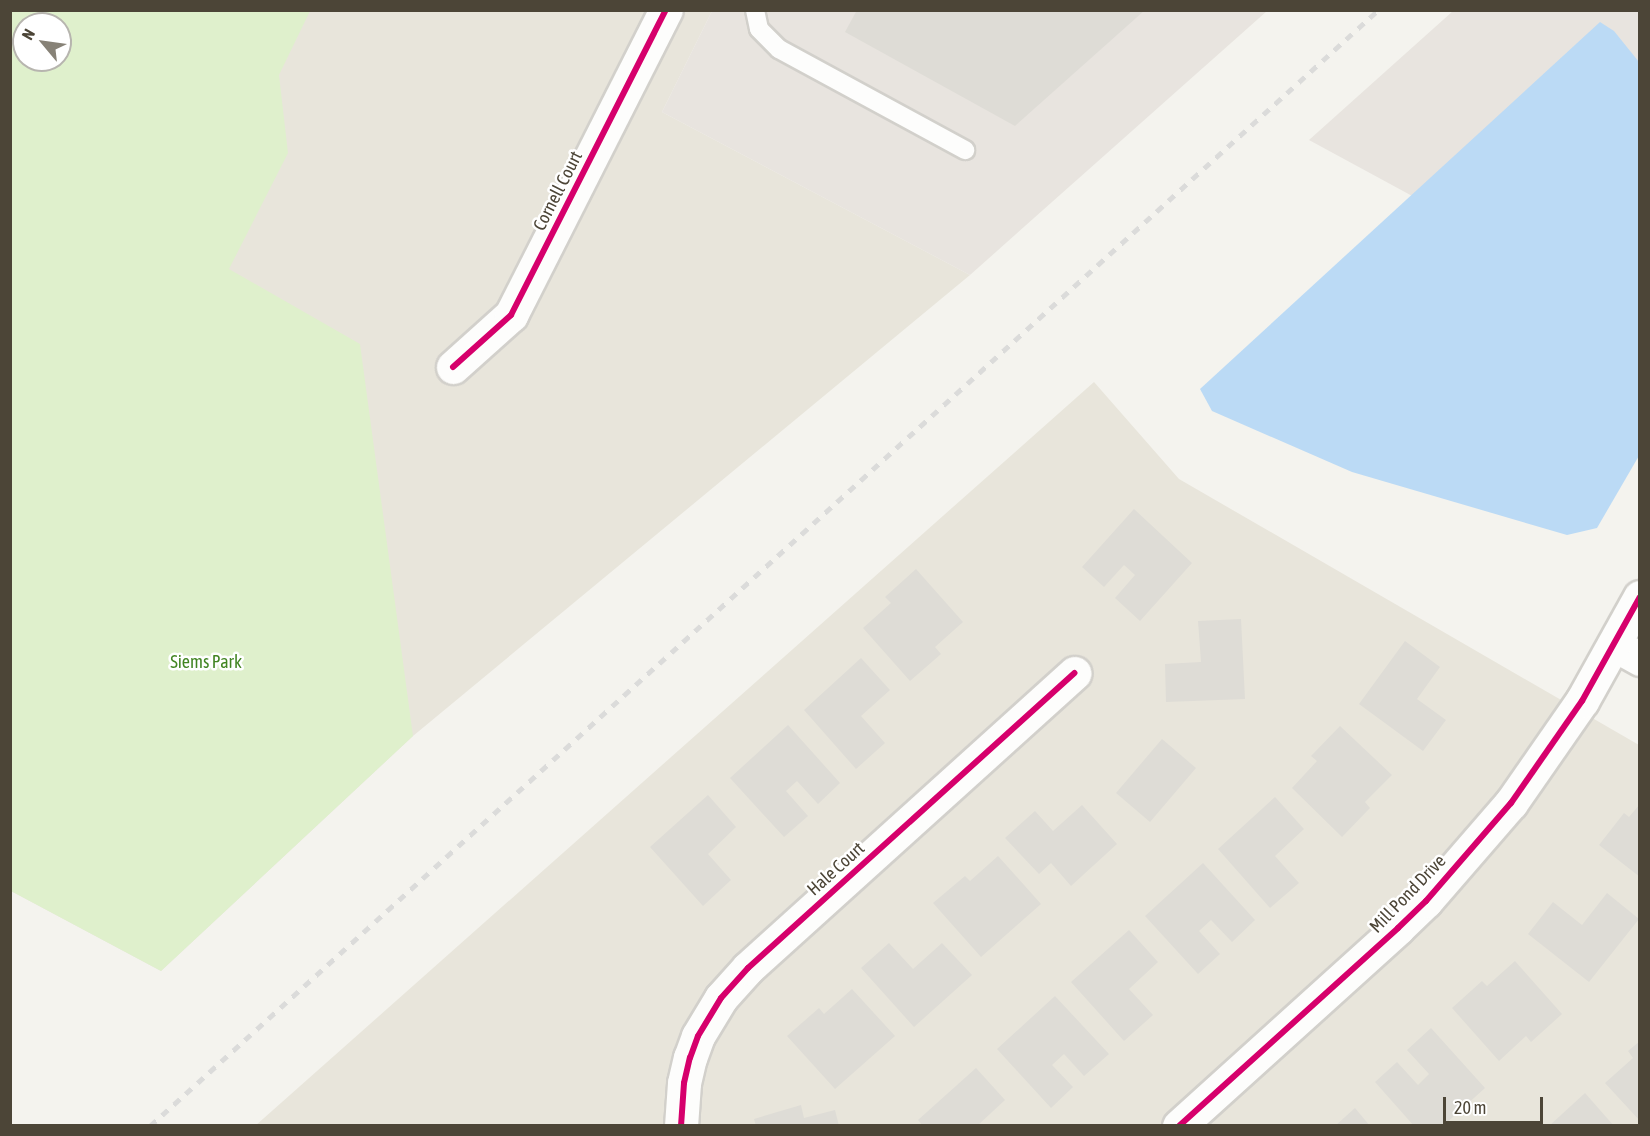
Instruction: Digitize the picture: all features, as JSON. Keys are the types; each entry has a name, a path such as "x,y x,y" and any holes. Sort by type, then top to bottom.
{"street":[{"name":"Cornell Court","path":"453,367 511,315 666,10"},
{"name":"Mill Pond Drive","path":"1179,1125 1426,901 1511,803 1582,700 1627,652 1640,597"},
{"name":"Hale Court","path":"681,1125 684,1083 690,1058 698,1036 721,998 748,968 1075,673"}],"lane":[{"path":"755,10 759,29 779,49 965,150"}],"shaded area":[{"path":"10,11 712,11 662,112 970,275 413,736 161,971 11,891"},
{"path":"712,11 1267,11 970,275 662,112"},
{"path":"1453,11 1639,11 1639,319 1309,140"},
{"path":"1094,382 1179,479 1639,745 1639,1125 255,1126"}],"green space":[{"name":"Siems Park","path":"10,11 310,11 279,75 288,153 229,269 360,344 413,736 161,971 11,891"}],"water":[{"path":"1600,22 1614,31 1639,62 1640,454 1597,528 1567,535 1352,472 1212,411 1200,389"}],"building":[{"path":"857,10 1145,10 1015,126 845,32"},
{"path":"1134,509 1192,563 1140,621 1115,598 1135,575 1124,565 1104,587 1082,567"},
{"path":"916,569 963,622 935,647 941,654 910,681 863,628 891,603 885,597"},
{"path":"1241,619 1245,699 1166,702 1165,664 1201,662 1198,621"},
{"path":"1405,641 1440,667 1417,699 1446,720 1423,751 1359,704"},
{"path":"861,658 890,690 861,716 885,743 856,769 804,710"},
{"path":"788,725 840,783 818,804 797,781 786,791 808,816 784,837 730,778"},
{"path":"1340,726 1392,775 1365,802 1370,808 1342,837 1292,788 1317,761 1311,756"},
{"path":"1162,739 1196,768 1150,822 1116,793"},
{"path":"708,795 736,827 708,854 731,880 703,906 650,847"},
{"path":"1275,797 1304,829 1275,856 1299,883 1270,908 1218,849"},
{"path":"1640,804 1640,877 1599,845 1624,813 1629,817"},
{"path":"1082,805 1117,844 1071,886 1051,863 1039,874 1005,838 1035,811 1053,831"},
{"path":"998,856 1041,904 981,957 933,903 965,876 970,881"},
{"path":"1203,863 1255,920 1232,942 1211,920 1199,931 1220,954 1198,974 1145,916"},
{"path":"1607,893 1639,919 1589,982 1528,934 1553,902 1582,925"},
{"path":"1129,930 1158,962 1129,989 1153,1015 1124,1041 1071,982"},
{"path":"889,943 913,969 942,943 972,975 914,1027 861,968"},
{"path":"1515,961 1562,1014 1531,1042 1526,1036 1499,1061 1452,1008 1482,981 1487,986"},
{"path":"852,989 895,1036 835,1089 787,1036 819,1008 824,1014"},
{"path":"1055,996 1109,1054 1084,1076 1064,1054 1052,1065 1073,1087 1051,1108 997,1049"},
{"path":"1431,1028 1485,1088 1443,1126 1414,1126 1375,1082 1397,1062 1418,1085 1429,1074 1407,1050"},
{"path":"1640,1041 1640,1121 1605,1083 1633,1058 1628,1051"},
{"path":"976,1068 1005,1100 977,1126 923,1126 918,1120"},
{"path":"1585,1093 1614,1126 1549,1126"},
{"path":"801,1105 804,1118 835,1110 839,1126 756,1126 754,1119"},
{"path":"1355,1108 1370,1126 1335,1126"}],"railway":[{"path":"150,1126 1378,10"}],"cycle path":[{"path":"453,367 511,315 666,10"},
{"path":"1179,1126 1426,901 1511,803 1582,701 1640,597"},
{"path":"681,1126 684,1083 690,1058 698,1036 721,998 748,968 1075,673"}]}
